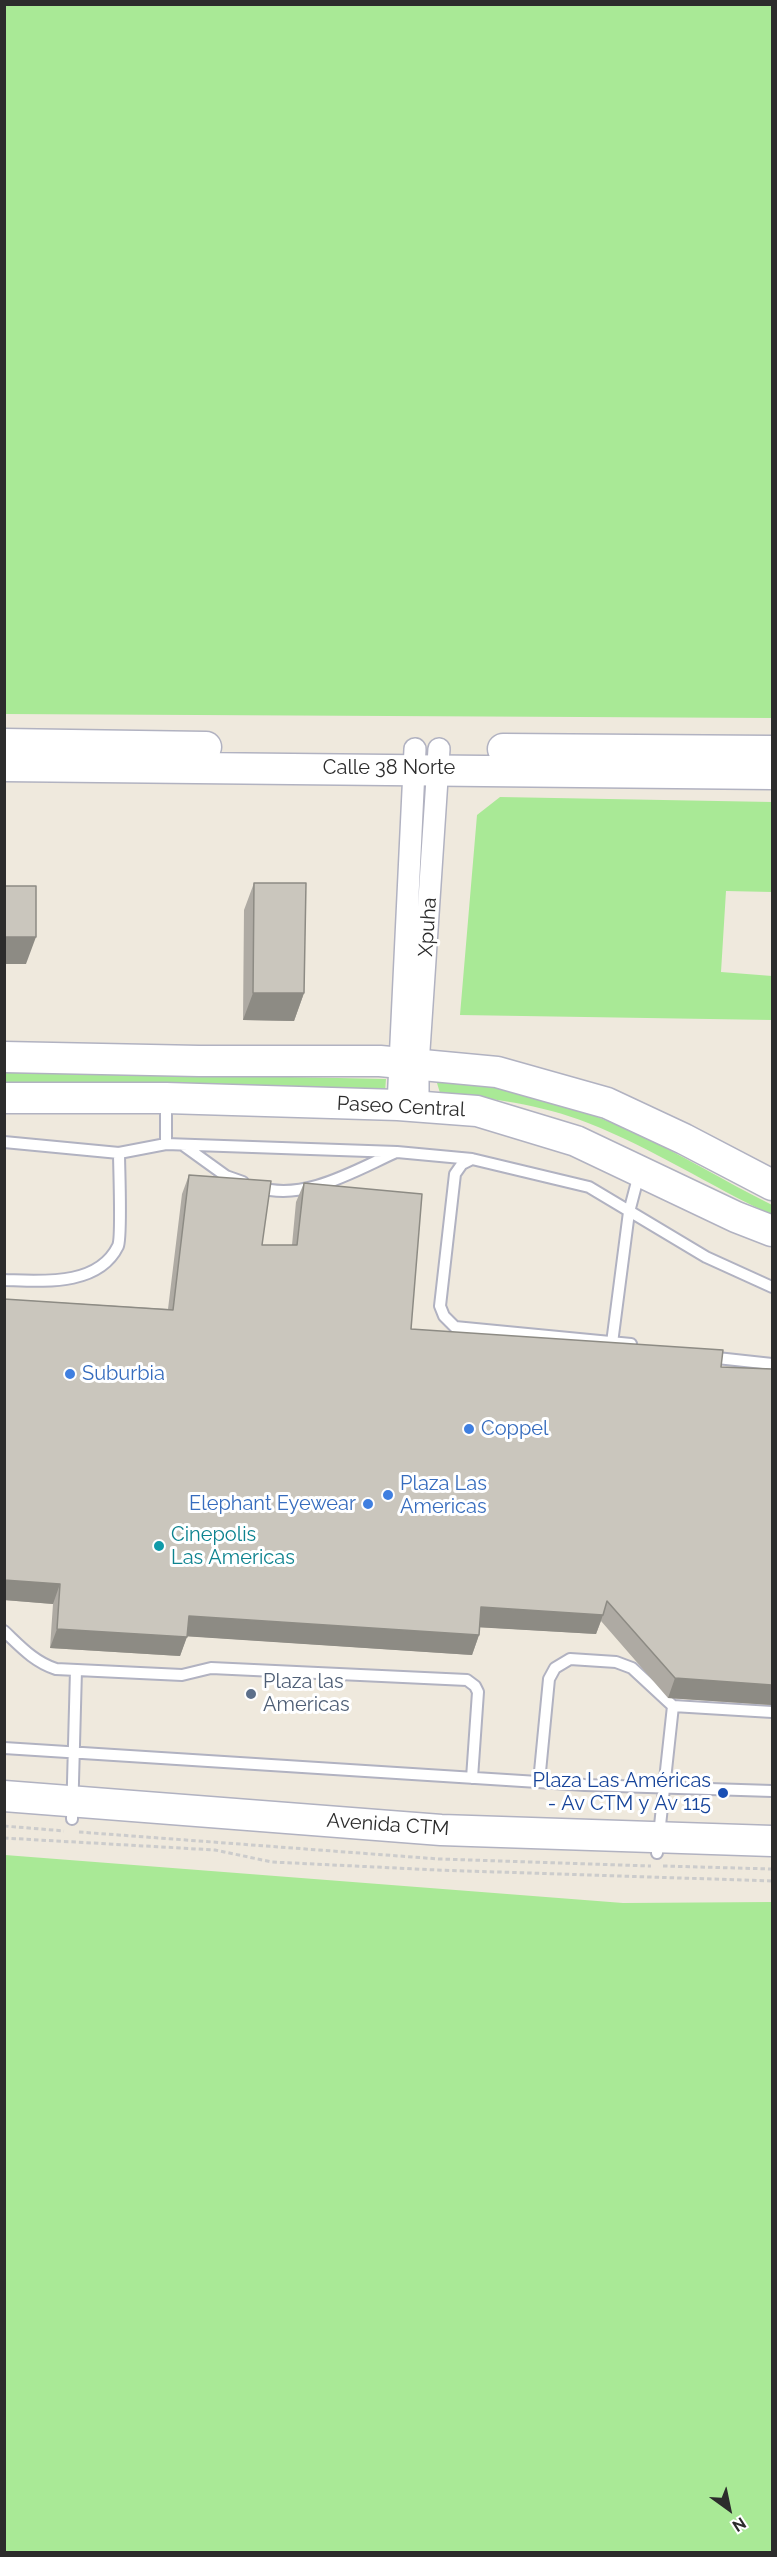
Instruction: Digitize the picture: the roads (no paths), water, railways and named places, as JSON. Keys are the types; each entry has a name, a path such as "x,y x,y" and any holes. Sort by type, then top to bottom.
{"main road":[{"name":"Calle 38 Norte","path":"4,744 772,774"},
{"name":"Calle 38 Norte","path":"4,766 772,751"},
{"name":"Paseo Central","path":"4,1057 409,1063 497,1072 608,1103 684,1138 772,1185"},
{"name":"Paseo Central","path":"4,1098 166,1098 408,1105 477,1111 576,1140 736,1217 772,1231"},
{"name":"Avenida CTM","path":"4,1796 72,1810 441,1846 658,1845 772,1841"},
{"name":"Avenida CTM","path":"4,1815 72,1810"},
{"name":"Avenida CTM","path":"658,1845 772,1855"}],"street":[{"name":"Xpuha","path":"408,1105 428,759"}],"lane":[{"path":"166,1098 166,1144"},
{"path":"4,1142 119,1153 166,1144 183,1144 397,1152 472,1159 589,1188 706,1257 772,1287"},
{"path":"183,1144 226,1176 264,1189 293,1190 328,1182 397,1152"},
{"path":"4,1280 56,1281 90,1272 106,1260 118,1245 119,1153"},
{"path":"472,1159 462,1164 455,1174 440,1306 444,1316 456,1328 641,1345"},
{"path":"612,1343 629,1212 640,1171"},
{"path":"701,1357 772,1364"},
{"path":"4,1631 44,1665 76,1670 182,1675 211,1668 467,1680 475,1686 478,1692 472,1778"},
{"path":"539,1782 549,1679 562,1663 570,1659 626,1665 673,1706 772,1712"},
{"path":"72,1810 76,1670"},
{"path":"658,1845 673,1706"},
{"path":"4,1748 539,1782 772,1791"}],"place":[{"name":"Suburbia","path":"70,1374"},
{"name":"Coppel","path":"469,1429"},
{"name":"Plaza Las Americas","path":"388,1495"},
{"name":"Elephant Eyewear","path":"368,1504"},
{"name":"Cinepolis Las Americas","path":"159,1546"},
{"name":"Plaza las Americas","path":"251,1694"},
{"name":"Plaza Las Américas - Av CTM y Av 115","path":"723,1793"}]}
